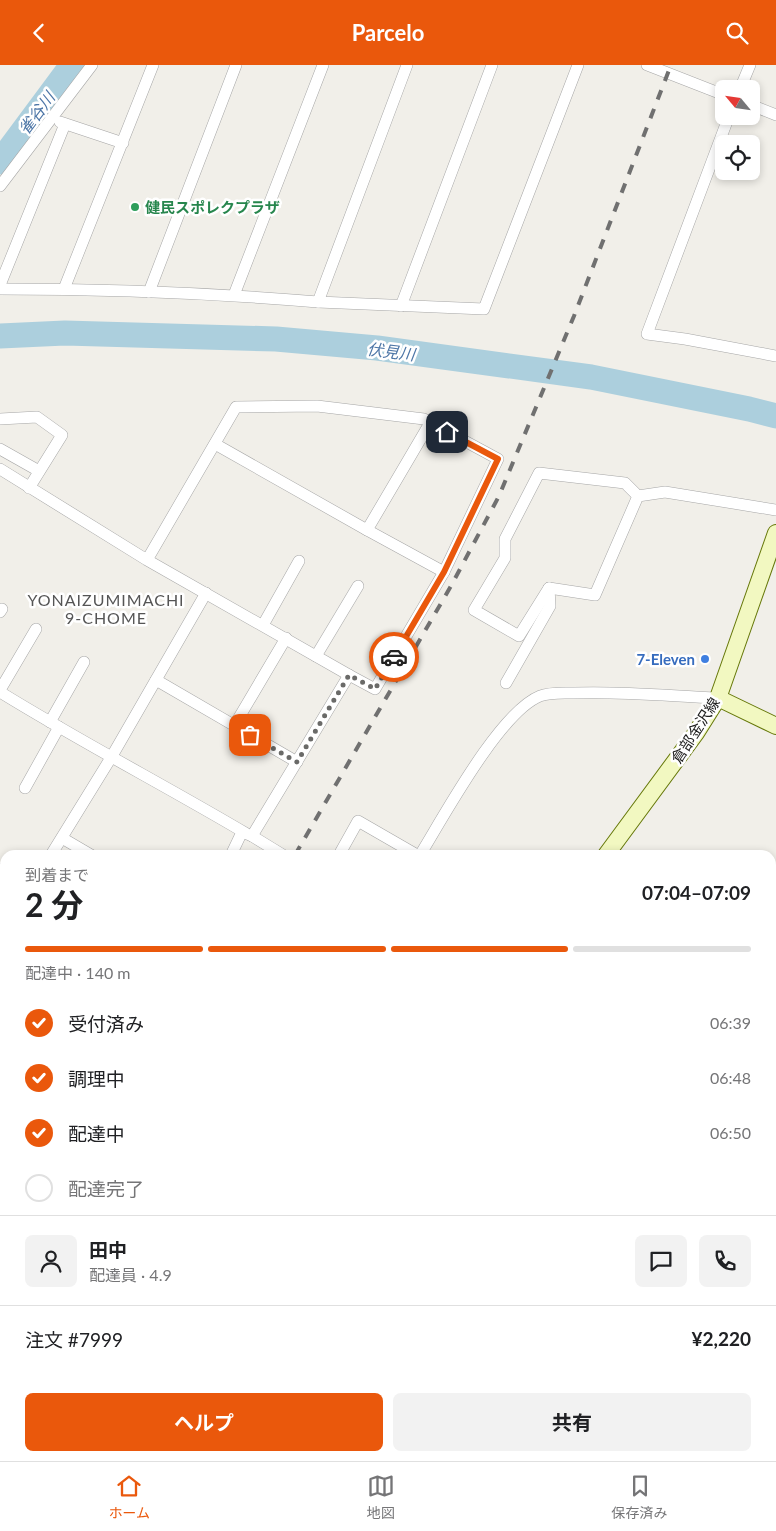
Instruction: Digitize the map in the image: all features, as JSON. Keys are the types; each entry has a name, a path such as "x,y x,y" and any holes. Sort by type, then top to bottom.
{"main road":[{"name":"倉部金沢線","path":"610,850 696,733 718,698 776,533"},
{"path":"718,698 776,726"}],"street":[{"path":"0,187 92,65"},
{"path":"64,289 153,65"},
{"path":"149,292 236,65"},
{"path":"234,295 323,65"},
{"path":"318,302 407,65"},
{"path":"401,305 492,65"},
{"path":"65,124 0,287 234,295 318,302 484,309 578,65"},
{"path":"647,65 715,91"},
{"path":"744,80 750,65"},
{"path":"760,109 776,115"},
{"path":"51,119 123,143"},
{"path":"727,125 646,334 685,339 776,356"},
{"path":"0,469 147,560 375,689 444,572 498,459 424,419 317,406 236,407 147,560"},
{"path":"0,419 37,417 62,435 29,488"},
{"path":"367,531 430,423"},
{"path":"215,444 367,531 444,572"},
{"path":"0,449 39,471"},
{"path":"549,588 519,636 474,611 505,558 505,539 539,473 625,483 638,496"},
{"path":"638,496 665,492 776,510"},
{"path":"549,588 595,595 638,496"},
{"path":"263,625 299,561"},
{"path":"316,656 358,586"},
{"path":"506,683 550,606 549,588"},
{"path":"54,850 112,756 206,593"},
{"path":"36,629 0,691 54,725 112,756 274,850"},
{"path":"234,726 286,639"},
{"path":"25,788 84,662"},
{"path":"235,850 297,762 349,675"},
{"path":"156,680 297,762"},
{"path":"422,850 490,744 505,724 533,699 542,695 595,692 718,698"},
{"path":"342,850 358,821 410,850"},
{"path":"62,838 82,850"}],"waterway":[{"name":"雀谷川","path":"0,162 72,65"},
{"name":"伏見川","path":"0,336 65,333 276,339 377,348 591,377 776,416"}],"railway":[{"path":"298,850 451,586 499,496 574,316 671,65"}],"way so far":[{"path":"250,735 297,762 349,675 375,689 394,657"}],"place":[{"name":"健民スポレクプラザ","path":"135,207"},
{"name":"7-Eleven","path":"705,659"}],"district":[{"name":"YONAIZUMIMACHI 9-CHOME","path":"106,608"}],"route":[{"path":"394,657 444,572 498,459 447,432"}]}
